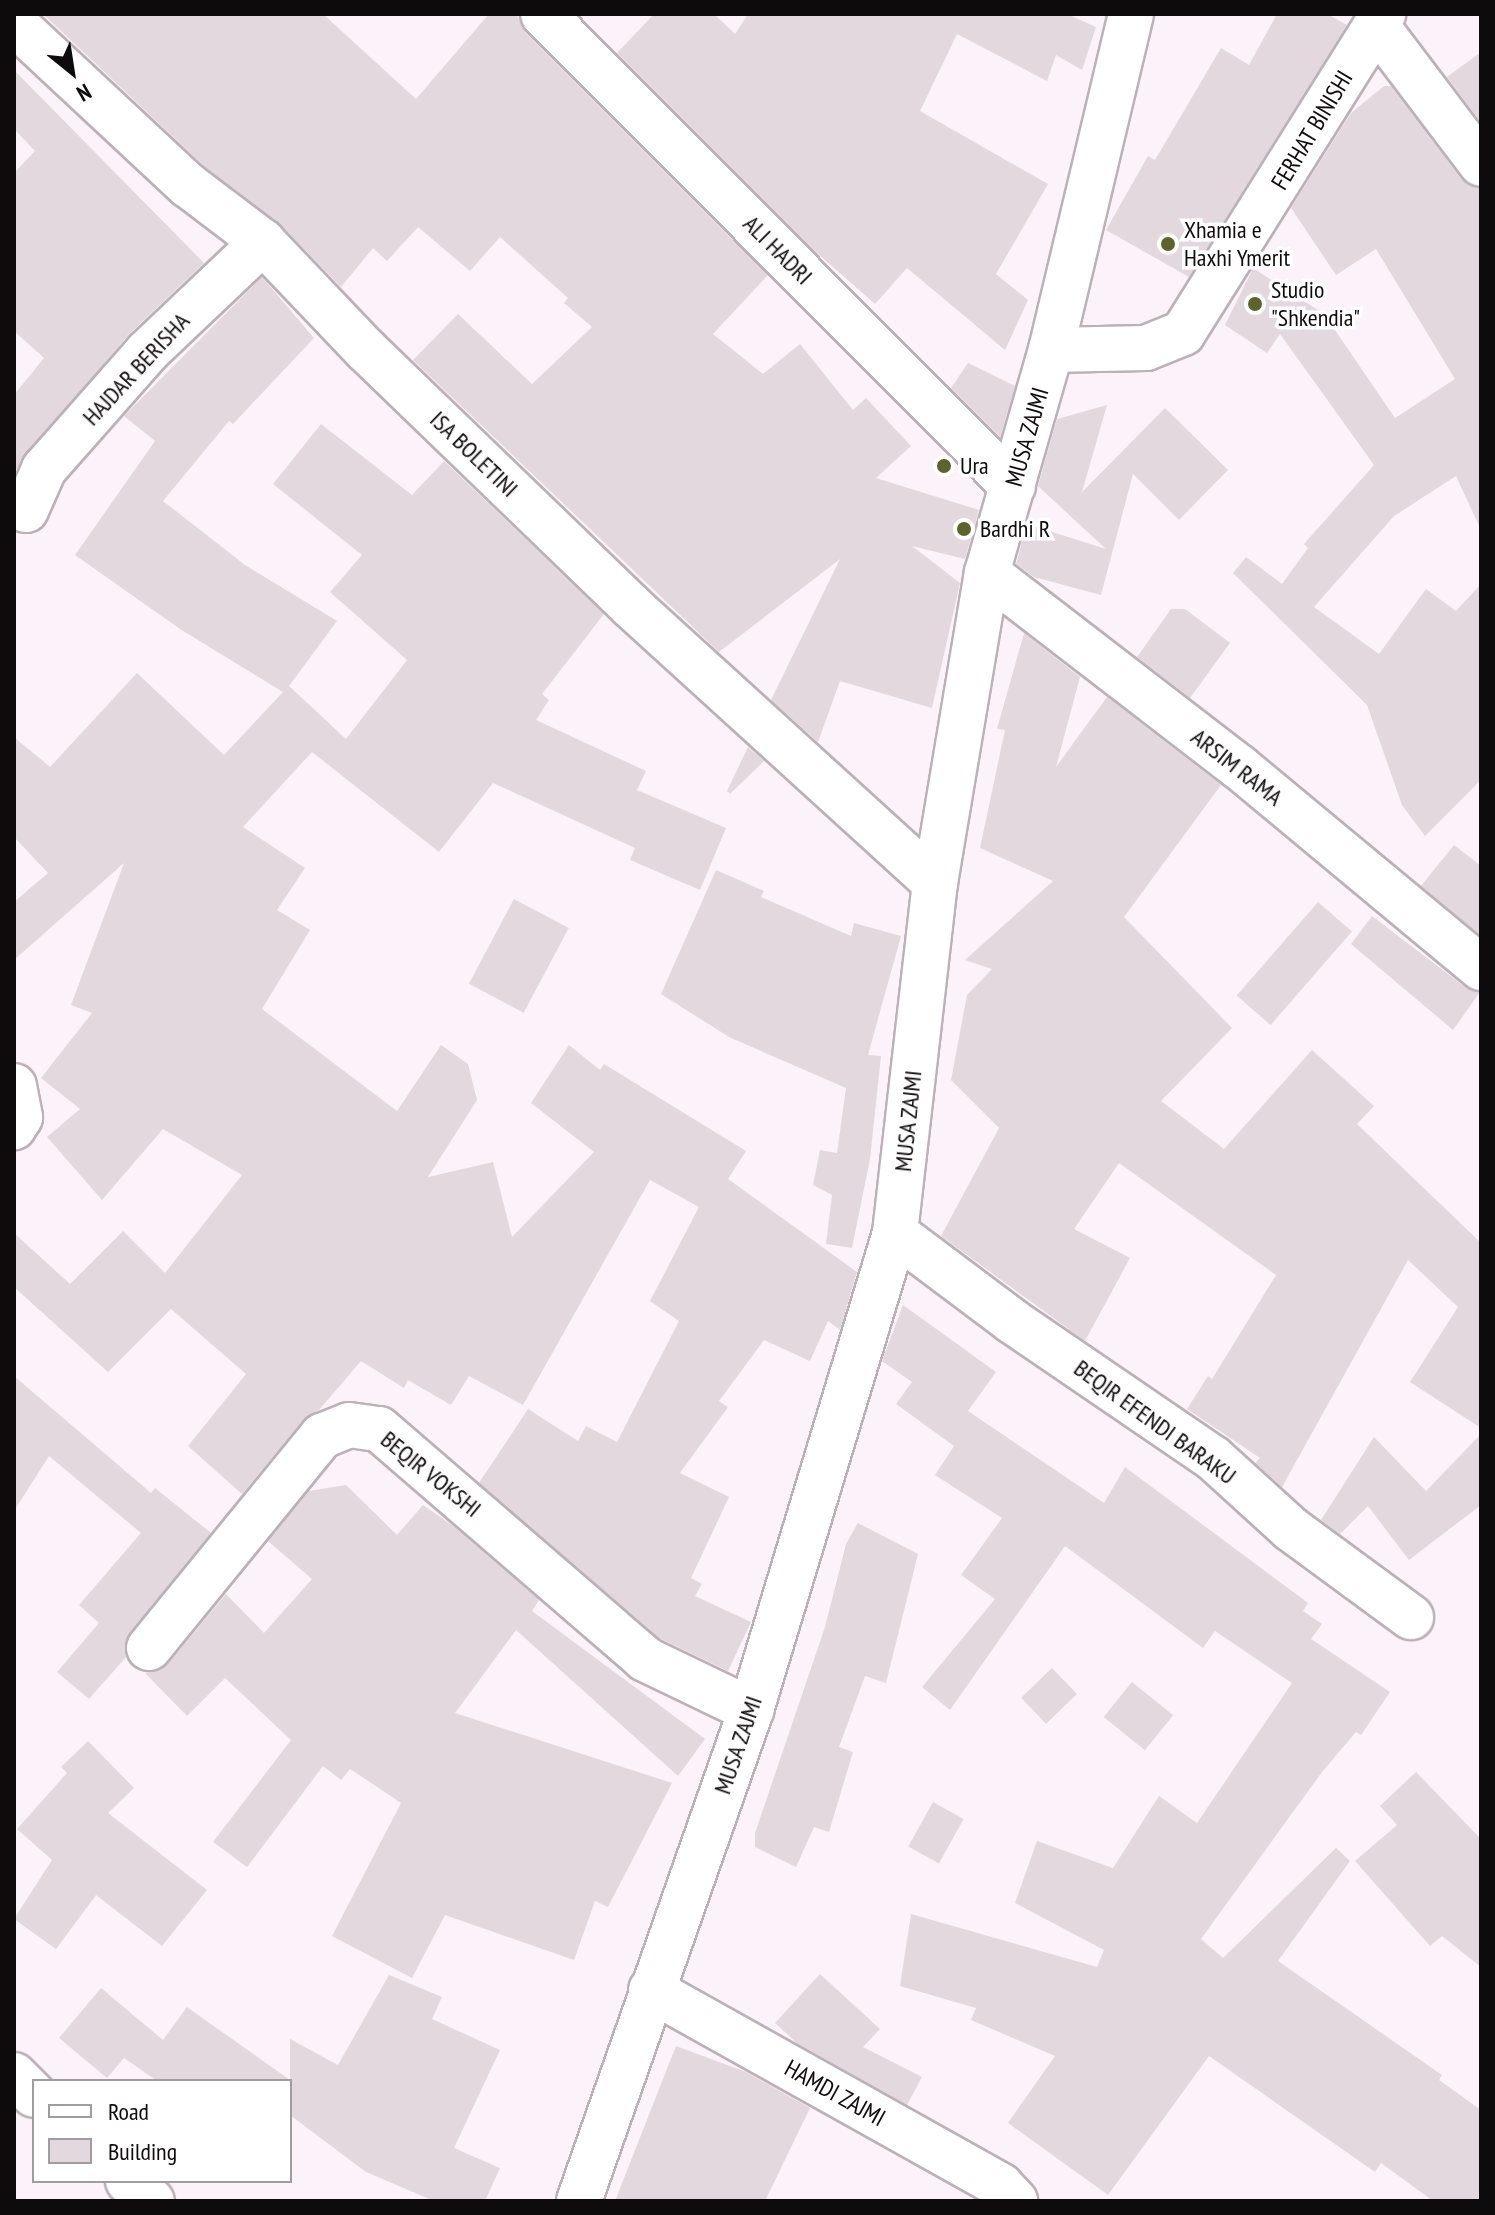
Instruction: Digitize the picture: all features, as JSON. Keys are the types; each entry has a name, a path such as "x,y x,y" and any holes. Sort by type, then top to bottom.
{"street":[{"name":"ALI HADRI","path":"543,14 1013,486"},
{"name":"MUSA ZAJMI","path":"579,2201 751,1710 895,1233 935,883 987,573 1051,350 1131,14"},
{"name":"FERHAT BINISHI","path":"1051,350 1146,348 1183,333 1379,20"},
{"path":"1379,20 1481,164"},
{"name":"ISA BOLETINI","path":"14,23 188,185 263,242 366,350 631,606 935,883"},
{"name":"HAJDAR BERISHA","path":"26,510 44,469 136,363 263,242"},
{"name":"ARSIM RAMA","path":"987,573 1239,767 1481,968"},
{"path":"14,1086 20,1117 14,1127"},
{"name":"BEQIR EFENDI BARAKU","path":"895,1233 1012,1321 1213,1458 1291,1529 1411,1617"},
{"name":"BEQIR VOKSHI","path":"149,1648 322,1436 349,1425 379,1429 645,1659 751,1710"},
{"name":"HAMDI ZAJMI","path":"651,1990 1001,2186 1015,2201"},
{"path":"14,2075 32,2093"},
{"path":"130,2183 152,2201"}],"building":[{"path":"43,14 323,14 416,99 489,14 516,14 525,32 768,275 713,334 763,374 800,344 853,410 866,398 911,446 876,478 979,510 965,559 912,546 960,583 932,708 840,681 818,742 771,700 840,559 719,652 413,360 458,314 532,384 592,327 564,303 568,298 500,237 470,271 418,227 387,261 373,248 341,287 281,225 204,166"},
{"path":"654,14 714,14 735,34 748,14 1067,14 1096,27 1082,70 1056,55 1047,81 957,34 920,111 1048,184 996,274 1028,300 1005,350 907,268 875,304 808,245 617,53"},
{"path":"1277,14 1327,14 1347,25 1189,277 1106,230 1148,156 1155,160 1221,48 1249,65"},
{"path":"1481,52 1481,120 1480,121 1447,77"},
{"path":"14,70 204,263 128,335 14,472 14,395 44,358 14,331 14,173 35,151 14,129"},
{"path":"1384,86 1391,86 1461,179 1481,188 1481,530 1456,476 1394,516 1314,607 1379,654 1426,589 1456,611 1481,584 1481,780 1425,836 1402,805 1367,705 1233,573 1246,557 1282,584 1308,548 1304,544 1374,465 1280,334 1267,353 1225,325 1253,268 1324,314 1395,418 1455,379 1376,249 1336,275 1291,208 1351,113"},
{"path":"262,277 314,338 233,424 229,421 163,501 245,565 337,621 289,686 346,739 407,660 330,592 362,555 273,484 321,424 412,495 444,461 604,614 542,694 549,700 536,720 646,771 637,790 726,828 700,890 630,860 635,848 493,783 439,852 312,752 243,827 305,868 277,910 310,930 262,1009 397,1111 441,1045 468,1064 477,1100 428,1177 493,1162 512,1237 594,1152 531,1103 569,1045 600,1070 604,1064 746,1151 728,1179 857,1272 840,1330 828,1321 810,1361 764,1340 719,1401 728,1407 680,1473 729,1497 691,1578 702,1584 695,1596 751,1622 728,1671 659,1638 479,1483 528,1409 578,1441 586,1426 617,1442 679,1321 650,1301 699,1207 650,1180 523,1405 469,1376 451,1405 408,1380 404,1388 361,1361 319,1410 303,1420 242,1494 188,1446 246,1374 171,1309 108,1372 14,1287 14,1233 70,1284 123,1231 165,1273 242,1175 163,1129 102,1200 47,1137 80,1109 41,1078 92,1013 71,1005 124,863 14,960 14,902 48,873 14,837 14,737 50,767 137,673 224,755 283,692 180,629 75,555 155,441 124,416"},
{"path":"968,363 1015,386 1000,437 951,388"},
{"path":"1107,405 1082,492 1165,408 1228,470 1179,520 1133,474 1101,595 1034,577 1016,564 1027,524 1106,549 1038,486 1057,419"},
{"path":"1171,609 1185,609 1230,643 1190,698 1137,657"},
{"path":"1024,633 1080,677 1056,767 1107,697 1221,785 1124,917 1232,1028 1161,1101 1224,1149 1312,1050 1374,1106 1357,1124 1481,1243 1481,1428 1410,1382 1458,1307 1408,1260 1282,1487 1255,1463 1260,1458 1187,1409 1208,1376 1212,1379 1276,1275 1119,1163 1074,1229 1130,1258 1085,1341 941,1236 999,1128 951,1080 967,995 992,969 965,960 1053,881 980,848 1005,730 997,729"},
{"path":"748,747 764,761 730,794 727,791"},
{"path":"1454,845 1481,866 1481,936 1421,886"},
{"path":"716,870 764,891 761,897 851,936 854,923 901,936 868,1055 881,1056 870,1159 852,1248 826,1244 832,1195 813,1185 820,1150 837,1153 846,1088 729,1037 661,994"},
{"path":"514,899 569,928 524,1013 469,984"},
{"path":"1318,902 1352,932 1271,1025 1237,996"},
{"path":"1372,916 1465,987 1480,992 1453,1030 1351,944"},
{"path":"903,1305 996,1372 968,1411 1104,1503 1125,1467 1308,1603 1303,1611 1322,1624 1311,1639 1390,1692 1361,1735 1356,1732 1322,1772 1201,1939 1223,1958 1336,1848 1350,1861 1278,1961 1442,2075 1439,2080 1481,2110 1481,2201 1433,2201 1381,2163 1375,2172 1209,2056 1108,2195 1008,2123 1055,2056 971,2020 976,2008 900,1986 911,1914 1097,1967 1104,1950 1015,1903 1037,1841 1113,1868 1159,1796 1197,1823 1292,1683 1215,1631 1203,1648 1065,1546 950,1710 922,1687 995,1599 961,1575 1002,1518 935,1475 954,1446 896,1404 912,1382 882,1361"},
{"path":"14,1376 151,1493 155,1488 211,1533 130,1632 126,1657 89,1699 57,1672 99,1623 79,1605 141,1533 49,1456 14,1511"},
{"path":"1481,1434 1481,1505 1409,1560 1368,1506 1340,1534 1321,1520 1374,1437 1426,1491"},
{"path":"346,1485 397,1535 423,1505 452,1525 539,1600 532,1611 705,1739 678,1776 516,1630 455,1713 672,1783 608,1907 595,1901 574,1960 445,1915 412,1978 332,1936 401,1803 350,1769 341,1780 323,1766 247,1867 213,1842 291,1740 225,1678 187,1716 145,1673 168,1664 226,1594 264,1633 312,1579 268,1541 309,1491"},
{"path":"858,1523 918,1554 886,1683 865,1676 839,1747 853,1752 829,1832 814,1827 796,1867 755,1847 755,1833 825,1627 846,1544"},
{"path":"1052,1668 1077,1694 1046,1724 1021,1698"},
{"path":"1132,1682 1173,1715 1145,1750 1104,1717"},
{"path":"88,1741 134,1788 108,1813 207,1890 162,1946 96,1895 56,1949 14,1919 52,1860 17,1829 67,1773 61,1767"},
{"path":"1416,1772 1481,1839 1481,1967 1442,1936 1430,1946 1355,1861 1397,1825 1380,1806"},
{"path":"933,1802 964,1819 939,1864 908,1847"},
{"path":"820,1974 880,2029 863,2047 922,2077 907,2105 797,2043 775,2023"},
{"path":"389,1975 442,1997 432,2019 500,2050 454,2148 500,2168 485,2201 434,2201 366,2172 292,2116 290,2039 338,2065"},
{"path":"101,1988 163,2040 187,2007 289,2079 154,2079 124,2058 107,2078 59,2038"},
{"path":"676,2046 746,2072 810,2108 765,2201 615,2201"}],"place":[{"name":"Xhamia e Haxhi Ymerit","path":"1168,244"},
{"name":"Studio \"Shkendia\"","path":"1255,304"},
{"name":"Ura","path":"944,466"},
{"name":"Bardhi R","path":"964,529"}]}
